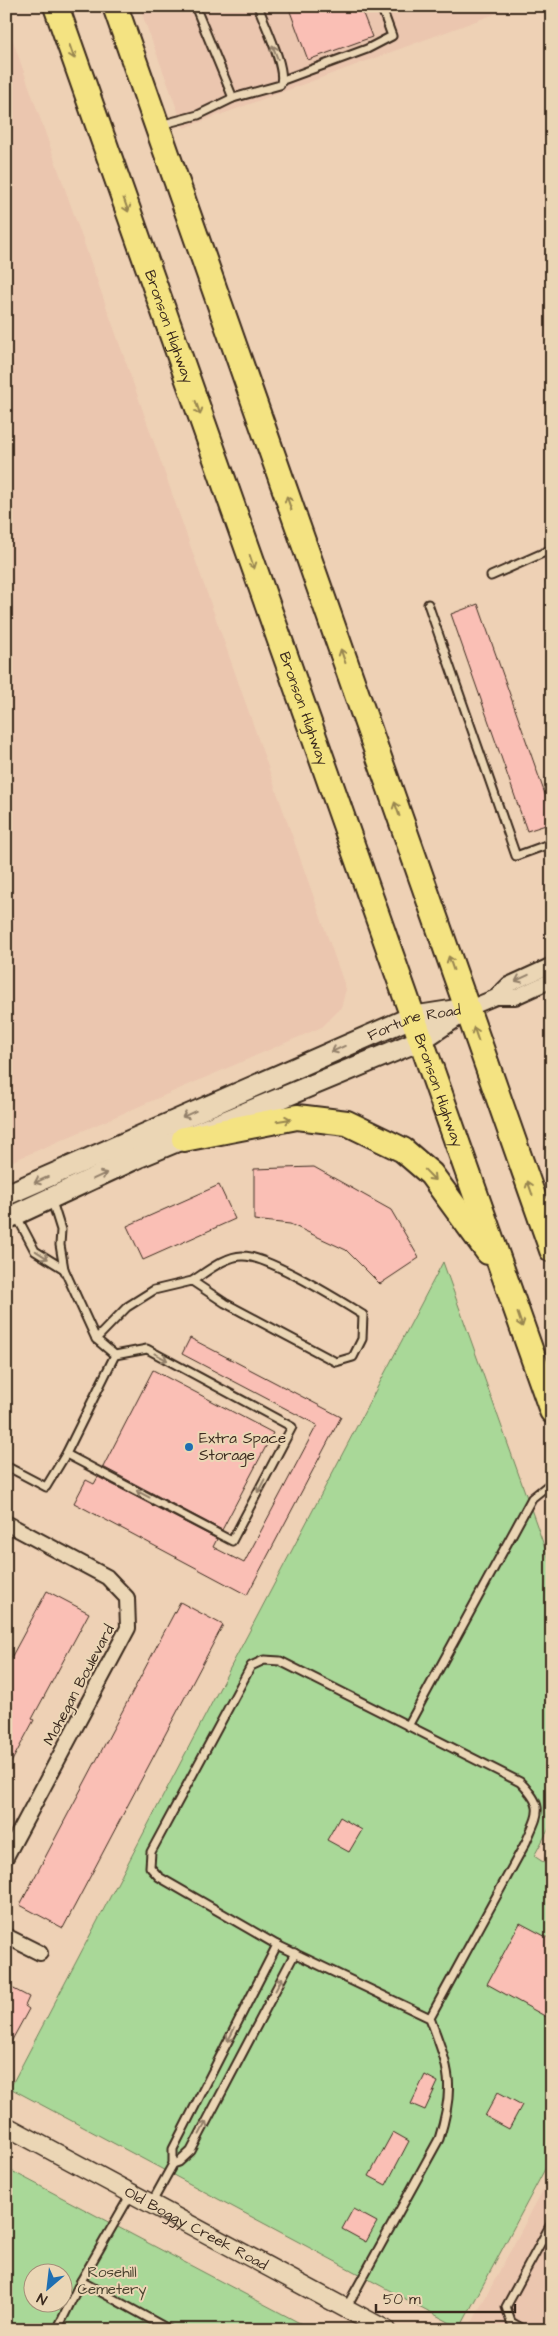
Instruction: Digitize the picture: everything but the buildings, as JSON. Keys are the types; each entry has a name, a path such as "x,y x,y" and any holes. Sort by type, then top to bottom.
{"highway":[{"name":"Bronson Highway","path":"56,6 552,1411"},
{"path":"115,6 552,1250"},
{"path":"184,1139 297,1118 347,1123 403,1150 431,1174 504,1274"}],"main road":[{"name":"Fortune Road","path":"6,1195 412,1016 467,1009"},
{"name":"Fortune Road","path":"11,1217 184,1139 421,1040 467,1009"}],"street":[{"path":"496,997 508,985 552,965"},
{"path":"467,1009 496,997 514,997 552,980"},
{"name":"Mohegan Boulevard","path":"6,1523 106,1578 127,1598 128,1628 6,1857"},
{"path":"6,1936 40,1953"},
{"name":"Old Boggy Creek Road","path":"6,2126 386,2330"}],"lane":[{"path":"195,6 233,98"},
{"path":"258,6 281,68 283,80"},
{"path":"157,126 198,115 233,98 280,85 283,80 368,49 392,36 381,6"},
{"path":"491,576 552,549"},
{"path":"428,604 516,856 552,843"},
{"path":"51,1198 61,1230 60,1245 64,1269 96,1339 115,1355"},
{"path":"11,1217 34,1251 64,1269"},
{"path":"96,1339 127,1307 154,1290 192,1281 219,1264 242,1256 263,1261 313,1285 363,1315 362,1340 354,1357 336,1362 225,1303 192,1281"},
{"path":"66,1454 232,1541 292,1428 147,1349 115,1355"},
{"path":"6,1466 46,1487 66,1454 115,1355"},
{"path":"408,1726 532,1498 552,1482"},
{"path":"346,2308 439,2139 446,2114 450,2084 447,2063 430,2018 277,1945 158,1877 150,1868 150,1852 251,1666 264,1660 280,1661 520,1782 534,1796 538,1814 526,1842 430,2018"},
{"path":"151,2204 173,2164 173,2149 277,1945"},
{"path":"173,2164 179,2162 191,2151 295,1952"},
{"path":"57,2330 81,2281 131,2193"},
{"path":"526,2330 511,2322 506,2307 552,2222"},
{"path":"81,2281 170,2330"}],"shaded area":[{"path":"139,6 517,6 184,128"},
{"path":"6,21 346,989 341,1008 322,1027 6,1164"},
{"path":"552,2173 552,2330 468,2330"}],"green space":[{"path":"443,1262 552,1568 552,1823 534,1856 552,1868 552,2156 460,2328 10,2088"},
{"name":"Rosehill Cemetery","path":"6,2168 313,2330 6,2330"}],"place":[{"name":"Extra Space Storage","path":"189,1447"}]}
